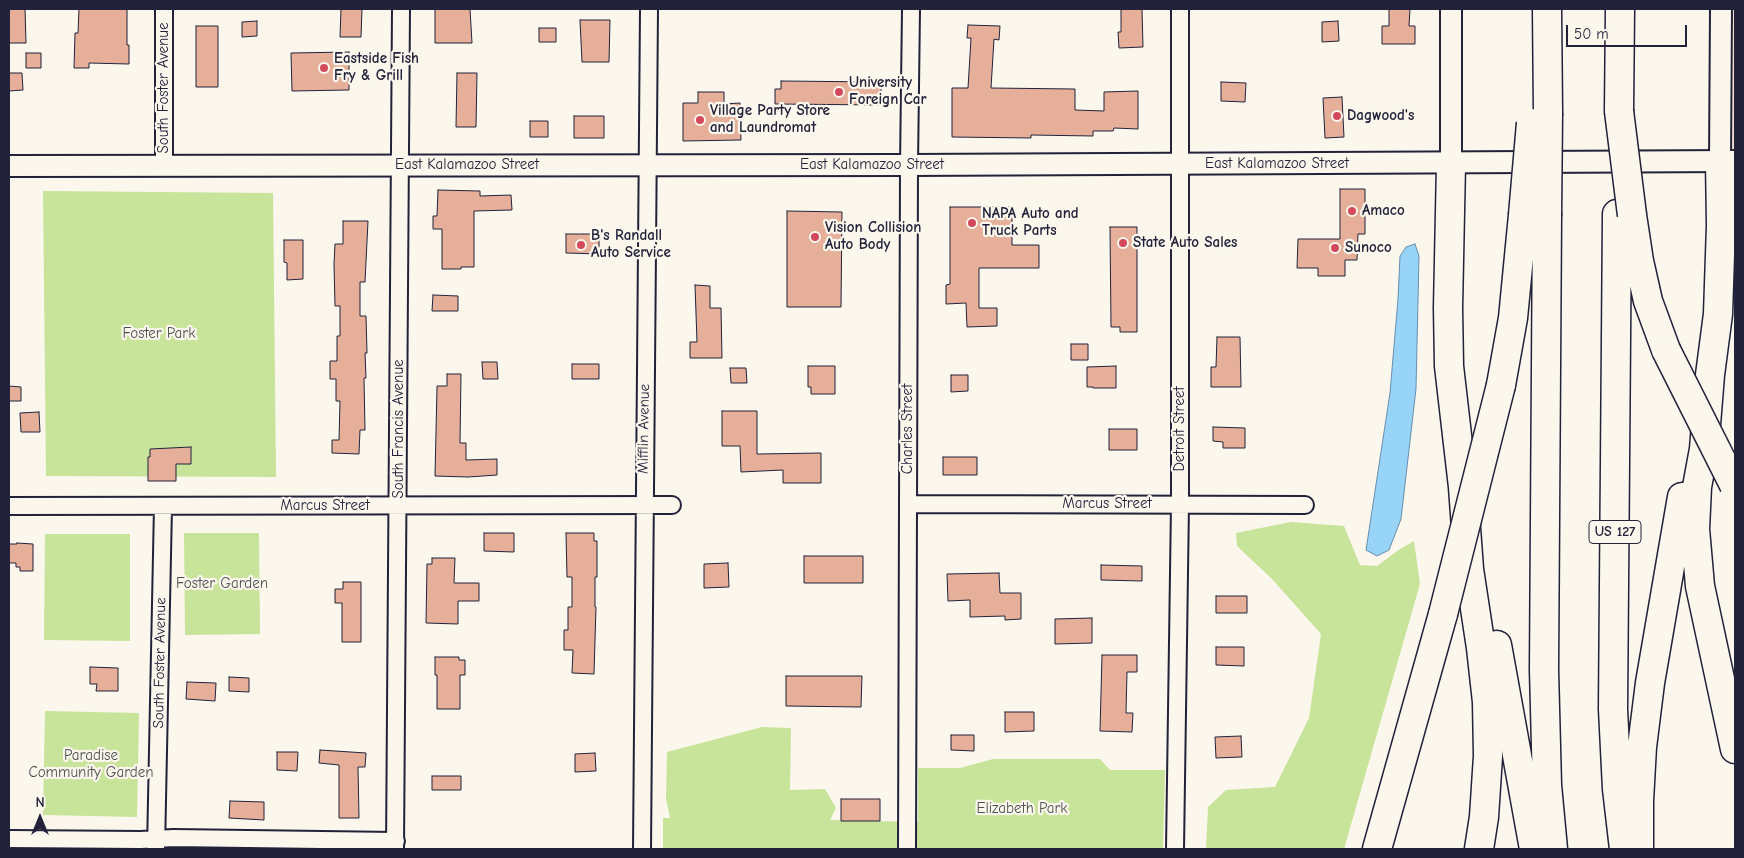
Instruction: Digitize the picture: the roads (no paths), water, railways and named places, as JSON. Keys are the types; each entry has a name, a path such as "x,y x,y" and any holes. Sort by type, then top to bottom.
{"highway":[{"path":"1540,9 1540,112"},
{"path":"1547,9 1535,216 1544,710 1547,785 1553,849"},
{"name":"US 127","path":"1620,9 1620,111 1624,215 1613,708 1617,789 1624,849"},
{"path":"1728,161 1718,314 1710,375 1704,449 1696,496 1696,550 1700,586 1735,749"},
{"path":"1451,164 1448,308 1449,366 1463,487 1469,569 1482,648 1487,702 1488,756 1484,817 1479,849"},
{"path":"1624,215 1639,261 1648,302 1666,350 1735,487"},
{"path":"1377,849 1444,614 1501,385 1535,216"},
{"path":"1639,849 1640,771 1650,683 1691,449 1710,375"},
{"path":"1463,487 1503,677 1534,849"}],"street":[{"name":"South Foster Avenue","path":"164,9 164,167"},
{"name":"South Francis Avenue","path":"396,845 402,9"},
{"name":"Mifflin Avenue","path":"642,849 649,9"},
{"name":"Charles Street","path":"907,849 911,9"},
{"name":"Detroit Street","path":"1175,849 1180,504 1180,9"},
{"path":"1450,9 1451,164"},
{"path":"1721,9 1728,161"},
{"name":"East Kalamazoo Street","path":"9,166 1451,164 1728,161"},
{"name":"Marcus Street","path":"908,504 1305,505"},
{"name":"Marcus Street","path":"9,506 672,505"},
{"name":"South Foster Avenue","path":"156,844 163,506"},
{"path":"9,839 156,844 396,845"}],"water":[{"path":"1415,244 1419,256 1416,389 1401,519 1389,550 1377,556 1366,550 1390,393 1400,256 1406,247"}],"place":[{"name":"Eastside Fish Fry & Grill","path":"324,68"},
{"name":"University Foreign Car","path":"839,92"},
{"name":"Dagwood's","path":"1337,116"},
{"name":"Village Party Store and Laundromat","path":"700,120"},
{"name":"Amaco","path":"1352,211"},
{"name":"NAPA Auto and Truck Parts","path":"972,223"},
{"name":"Vision Collision Auto Body","path":"815,237"},
{"name":"State Auto Sales","path":"1123,243"},
{"name":"B's Randall Auto Service","path":"581,245"},
{"name":"Sunoco","path":"1335,248"}],"park label":[{"name":"Foster Park","path":"159,334"},
{"name":"Foster Garden","path":"222,584"},
{"name":"Paradise Community Garden","path":"91,764"},
{"name":"Elizabeth Park","path":"1022,809"}]}
